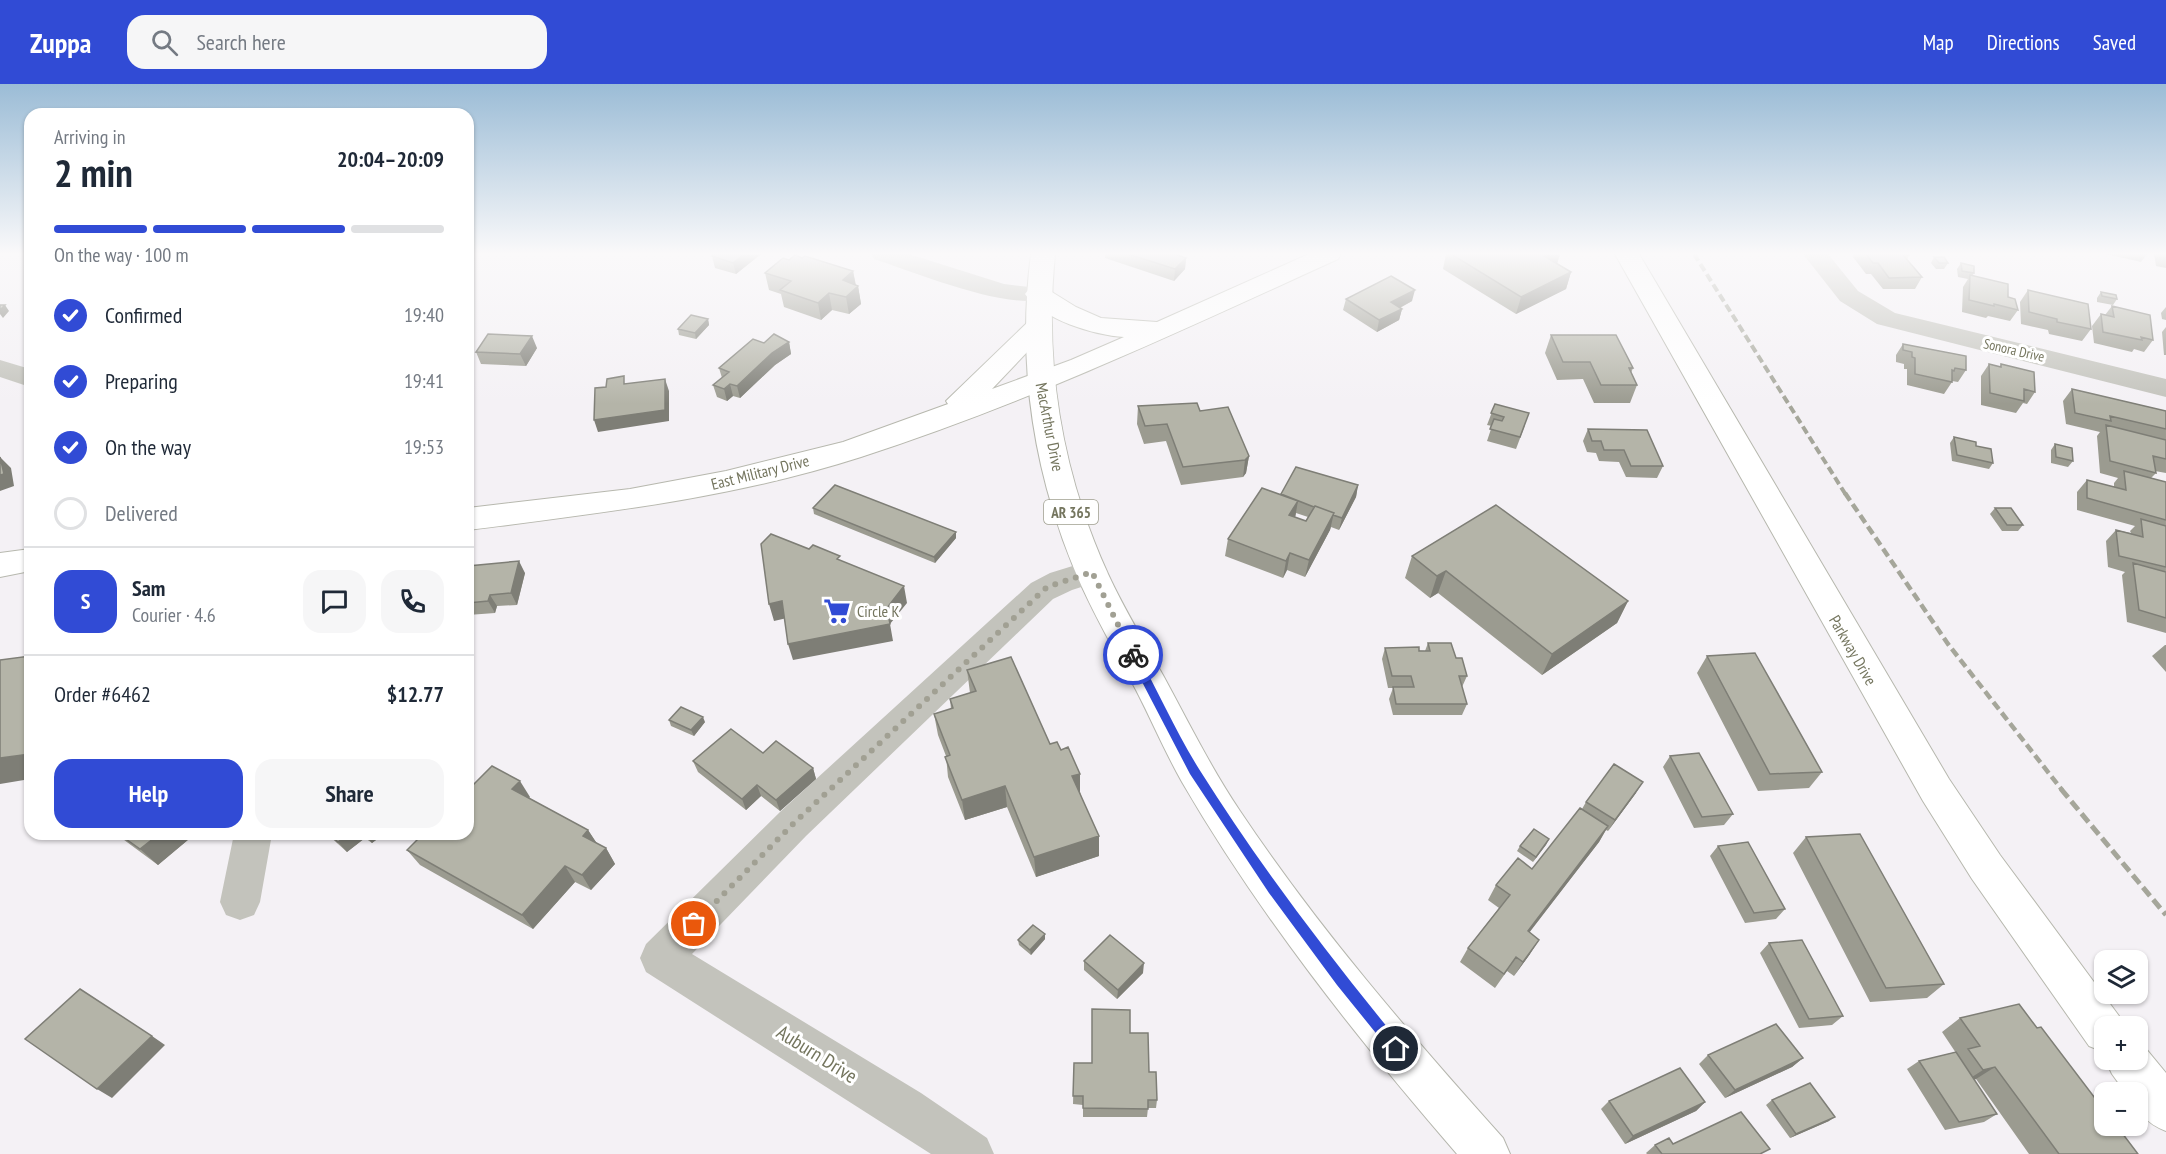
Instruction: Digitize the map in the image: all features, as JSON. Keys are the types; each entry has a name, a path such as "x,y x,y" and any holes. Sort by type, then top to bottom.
{"street":[{"name":"MacArthur Drive","path":"1038,304 1040,381 1050,440 1060,480 1092,572 1194,771 1274,890 1341,981 1487,1154"},
{"path":"1053,304 1076,319 1097,326 1124,330 1165,328"},
{"name":"East Military Drive","path":"474,518 630,499 726,481 851,450 1090,362 1218,304"},
{"name":"Parkway Drive","path":"1655,304 1936,790 1986,867 2094,1016"},
{"name":"Sonora Drive","path":"1863,304 1887,318 2166,388"},
{"path":"940,416 994,373 1039,326"},
{"path":"0,368 24,376"},
{"path":"0,565 24,561"},
{"name":"Auburn Drive","path":"971,1154 905,1109 661,958 793,824 1042,591 1061,581 1092,572"},
{"path":"240,902 252,840"},
{"path":"2136,1070 2166,1108"}],"building":[{"path":"1354,304 1394,304 1402,309 1379,320"},
{"path":"1985,304 2016,304 2018,310 1994,304 1994,306"},
{"path":"2029,304 2088,304 2091,329 2057,322 2057,319 2029,312"},
{"path":"2112,306 2150,315 2153,340 2103,332 2101,314 2114,317"},
{"path":"691,315 708,319 695,333 678,329"},
{"path":"488,334 532,336 520,354 476,352"},
{"path":"774,334 789,342 772,353 737,386 730,384 724,389 713,385 729,372 719,368 753,339 764,343"},
{"path":"1551,335 1616,335 1633,368 1629,368 1637,385 1601,385 1590,362 1563,362"},
{"path":"1903,344 1966,356 1966,370 1955,368 1954,371 1952,370 1952,382 1915,374 1915,358 1912,357 1912,352 1903,350"},
{"path":"1989,364 2001,367 2001,364 2034,372 2035,392 2024,389 2024,401 1990,393"},
{"path":"624,376 624,384 665,379 665,410 594,420 595,388 606,387 607,379"},
{"path":"2072,389 2166,411 2166,429 2110,416 2111,421 2075,413"},
{"path":"1197,403 1200,411 1228,407 1249,456 1245,460 1183,467 1167,424 1145,426 1138,406"},
{"path":"1495,404 1529,413 1520,437 1490,429 1494,419 1502,421 1504,417 1491,413"},
{"path":"2106,425 2166,440 2166,459 2153,456 2156,473 2110,461"},
{"path":"1588,429 1647,430 1663,466 1631,466 1624,450 1604,450 1601,441 1592,441"},
{"path":"1954,437 1976,442 1976,446 1991,449 1993,463 1957,455"},
{"path":"2055,444 2072,448 2073,461 2056,457"},
{"path":"0,457 4,474 0,475"},
{"path":"1296,467 1358,485 1342,518 1281,494"},
{"path":"2124,471 2166,482 2166,520 2087,498 2087,480 2126,490"},
{"name":"Circle K","path":"835,485 956,532 934,557 813,508"},
{"path":"1262,488 1298,501 1289,515 1306,521 1315,506 1334,513 1309,560 1290,553 1286,561 1228,539"},
{"path":"1496,505 1628,601 1552,654 1446,571 1437,576 1412,556"},
{"path":"1995,508 2011,508 2023,525 2007,525"},
{"path":"2141,519 2166,526 2166,567 2119,556 2116,530 2143,537"},
{"name":"Circle K","path":"771,534 809,549 813,545 840,556 837,559 904,586 887,608 890,624 788,644 782,601 769,604 761,544"},
{"path":"519,561 511,593 490,595 488,601 474,602 474,565"},
{"path":"2133,563 2166,572 2166,618 2139,610"},
{"path":"1428,643 1451,643 1456,658 1462,658 1467,676 1459,676 1467,704 1396,704 1393,687 1414,687 1411,676 1392,676 1385,648 1419,647 1419,651 1430,651"},
{"path":"1755,653 1822,772 1770,774 1707,656"},
{"path":"24,657 24,755 0,758 0,660"},
{"path":"1011,657 1050,744 1057,742 1061,750 1068,747 1080,774 1072,776 1099,836 1034,857 1005,786 962,800 945,757 950,755 934,714 953,708 950,699 976,691 967,670"},
{"path":"681,707 703,717 691,730 669,720"},
{"path":"731,729 763,753 776,741 813,768 776,800 757,785 742,799 693,761"},
{"path":"1699,753 1733,814 1702,817 1670,756"},
{"path":"1614,764 1643,782 1615,820 1586,802"},
{"path":"492,766 520,781 512,789 588,830 583,836 606,848 582,875 565,866 522,915 407,850 417,840 474,840 474,784"},
{"path":"1580,808 1608,826 1528,931 1539,940 1523,962 1516,957 1504,974 1468,948 1510,895 1496,885 1518,858 1532,869"},
{"path":"1534,829 1549,839 1536,857 1520,846"},
{"path":"1860,834 1944,984 1886,988 1806,837"},
{"path":"127,840 151,840 140,849"},
{"path":"1748,842 1785,909 1754,913 1718,846"},
{"path":"1033,925 1045,934 1030,950 1018,940"},
{"path":"1110,935 1144,963 1118,990 1084,961"},
{"path":"1802,940 1843,1016 1809,1019 1769,943"},
{"path":"80,989 152,1036 97,1089 25,1039"},
{"path":"2019,1004 2037,1028 2041,1027 2094,1097 2094,1136 2124,1136 2138,1154 2059,1154 1995,1067 1983,1070 1968,1049 1980,1046 1960,1018"},
{"path":"1092,1009 1130,1010 1130,1033 1148,1033 1149,1072 1156,1072 1157,1100 1148,1100 1148,1109 1083,1108 1083,1096 1073,1096 1074,1063 1092,1063"},
{"path":"1776,1024 1803,1058 1735,1090 1708,1055"},
{"path":"1956,1052 1997,1114 1959,1122 1919,1061"},
{"path":"1680,1068 1705,1102 1633,1136 1609,1101"},
{"path":"1810,1083 1835,1117 1796,1134 1772,1100"},
{"path":"1741,1112 1770,1149 1760,1154 1662,1154 1655,1145 1669,1138 1673,1144"}],"railway":[{"path":"1725,304 1846,495"},
{"path":"1845,493 1948,644 2062,790"},
{"path":"2061,789 2166,915"}],"way so far":[{"path":"694,924 793,824 1047,587 1092,572 1133,655"}],"place":[{"name":"Circle K","path":"837,611"}],"route":[{"path":"1133,655 1194,771 1274,890 1341,981 1396,1049"}]}
